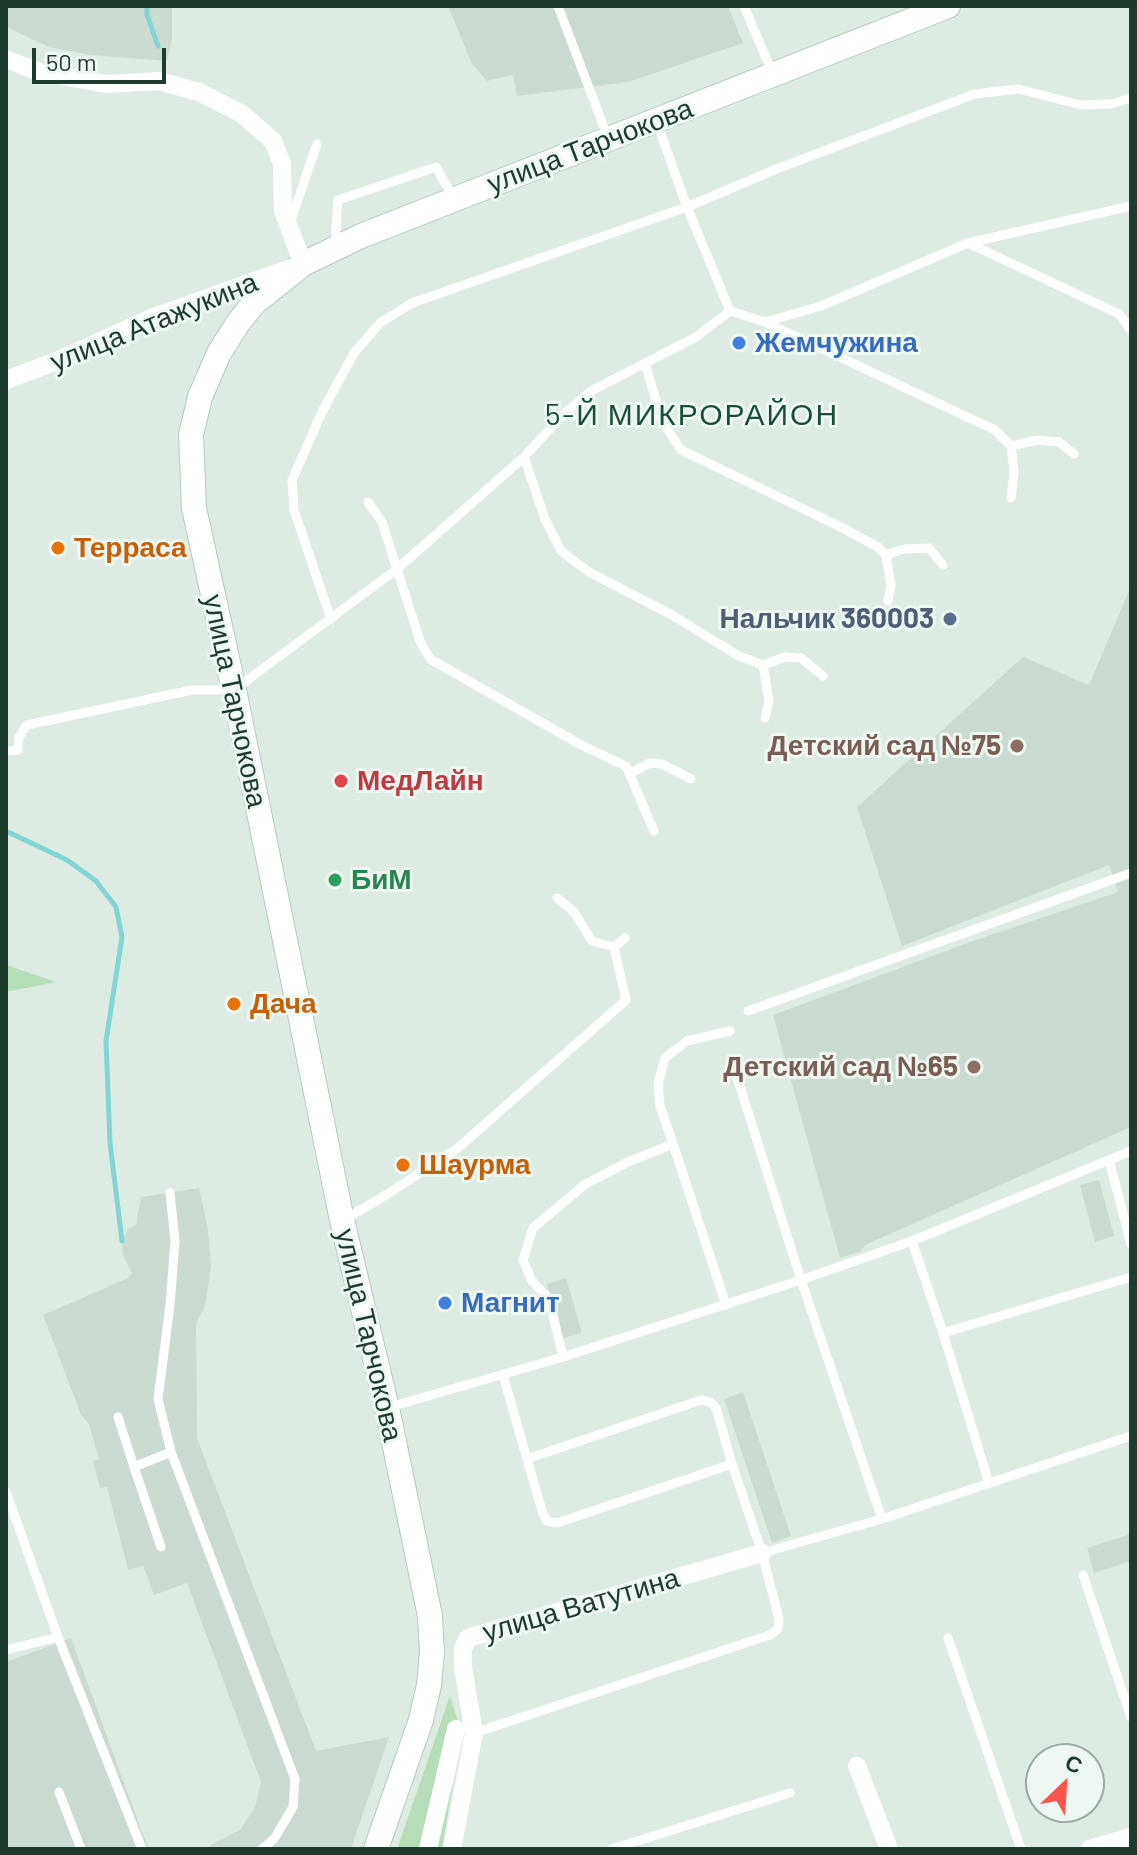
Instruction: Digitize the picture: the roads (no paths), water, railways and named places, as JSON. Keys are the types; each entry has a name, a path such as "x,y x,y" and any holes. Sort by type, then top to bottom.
{"main road":[{"name":"улица Тарчокова","path":"376,1849 421,1720 429,1685 432,1652 425,1589 387,1408 342,1220 194,508 191,435 206,380 238,323 254,303 303,264 334,248 948,6"}],"street":[{"path":"6,60 39,72 107,84 158,81 199,92 242,114 273,141 282,164 283,211 303,264"},
{"name":"улица Атажукина","path":"6,380 57,361 154,317 303,264"},
{"name":"улица Ватутина","path":"452,1849 465,1731 463,1648 468,1638 762,1553"},
{"path":"428,1849 465,1731"},
{"path":"857,1766 889,1849"},
{"path":"1090,1849 1131,1837"}],"lane":[{"path":"558,6 608,139"},
{"path":"744,6 773,75"},
{"path":"331,619 294,510 292,480 322,412 354,353 380,323 412,303 687,207 779,168 975,94 1018,89 1081,105 1111,104 1131,98"},
{"path":"656,120 687,207 730,311"},
{"path":"289,226 317,144"},
{"path":"334,248 338,200 436,167 454,199"},
{"path":"765,322 821,306 968,243 1131,206"},
{"path":"968,243 1119,314 1131,330"},
{"path":"730,311 765,322 995,430 1011,446 1014,472 1011,498"},
{"path":"6,751 18,750 19,737 27,725 192,690 234,690 397,569 524,457 562,416 591,391 696,337 730,311"},
{"path":"645,363 662,421 681,450 878,547 886,555 891,585 888,601"},
{"path":"1011,446 1038,440 1059,442 1074,454"},
{"path":"524,457 545,519 561,551 589,572 670,614 739,656 763,665 785,657 801,658 823,676"},
{"path":"368,502 382,522 420,641 430,659 583,746 626,766 654,831"},
{"path":"886,555 904,549 929,548 943,565"},
{"path":"763,665 769,701 765,718"},
{"path":"629,774 650,763 662,764 691,779"},
{"path":"748,1011 1131,873"},
{"path":"557,898 574,912 592,941 614,947"},
{"path":"614,947 625,938"},
{"path":"342,1220 458,1148 626,1000 614,947"},
{"path":"726,1305 660,1106 658,1084 665,1058 687,1041 730,1031"},
{"path":"737,1077 801,1280 882,1519"},
{"path":"563,1357 549,1299 532,1281 523,1260 533,1228 584,1185 628,1162 673,1144"},
{"path":"387,1408 563,1357 801,1280 912,1241 1131,1151"},
{"path":"1109,1160 1131,1244"},
{"path":"170,1193 175,1241 158,1399 171,1452 295,1779 293,1807 274,1839 262,1849"},
{"path":"912,1241 989,1483"},
{"path":"943,1333 1131,1277"},
{"path":"503,1375 547,1521 557,1523 732,1464"},
{"path":"465,1731 770,1635 778,1629 779,1619 762,1553 716,1408 710,1402 701,1400 527,1459"},
{"path":"118,1417 161,1547"},
{"path":"762,1553 882,1519 1131,1436"},
{"path":"134,1467 171,1452"},
{"path":"6,1492 58,1637 142,1849"},
{"path":"1083,1575 1131,1717"},
{"path":"6,1650 58,1637"},
{"path":"948,1638 1021,1849"},
{"path":"59,1792 81,1849"},
{"path":"612,1849 790,1793"}],"waterway":[{"path":"147,6 158,46"},
{"path":"6,831 67,860 96,881 116,907 122,937 106,1041 110,1143 122,1241"}],"place":[{"name":"Жемчужина","path":"739,343"},
{"name":"Терраса","path":"58,548"},
{"name":"Нальчик 360003","path":"950,619"},
{"name":"Детский сад №75","path":"1017,746"},
{"name":"МедЛайн","path":"341,781"},
{"name":"БиМ","path":"335,880"},
{"name":"Дача","path":"234,1004"},
{"name":"Детский сад №65","path":"974,1067"},
{"name":"Шаурма","path":"403,1165"},
{"name":"Магнит","path":"445,1303"}],"district":[{"name":"5-Й МИКРОРАЙОН","path":"692,415"}]}
